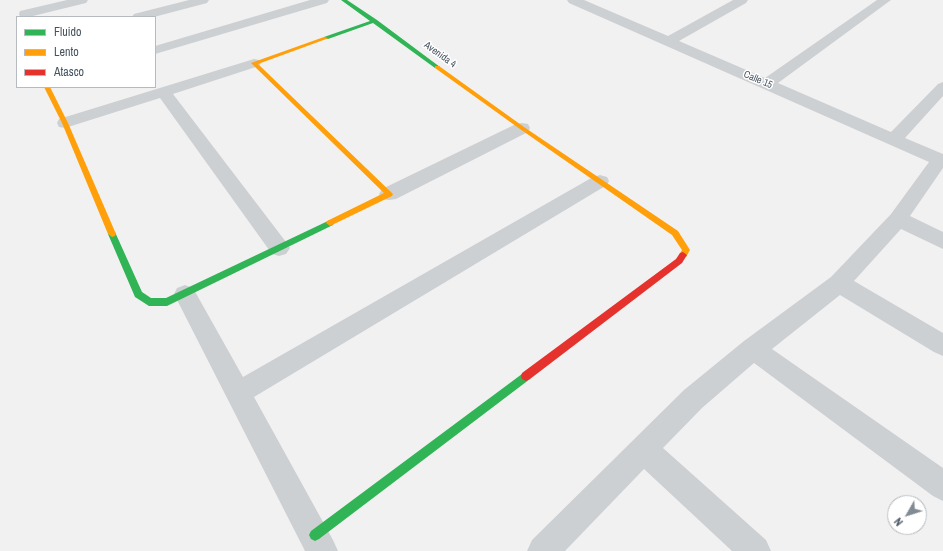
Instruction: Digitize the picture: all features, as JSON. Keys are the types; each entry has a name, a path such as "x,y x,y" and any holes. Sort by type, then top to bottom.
{"street":[{"path":"25,14 82,0"},
{"path":"144,16 202,0"},
{"path":"156,50 323,0"},
{"name":"Avenida 4","path":"318,543 679,261 686,250 675,233 522,128 344,0"},
{"path":"667,42 742,0"},
{"path":"767,84 885,0"},
{"name":"Calle 15","path":"583,1 667,42 941,160"},
{"path":"65,123 254,63 375,21"},
{"path":"254,63 389,194"},
{"path":"894,139 943,87"},
{"path":"48,88 65,123 138,294 149,302 167,302 185,294 522,128"},
{"path":"163,91 279,248"},
{"path":"543,551 693,400 753,349 839,283 898,219 941,160"},
{"path":"238,393 600,182"},
{"path":"898,219 943,241"},
{"path":"839,283 943,344"},
{"path":"185,294 318,543"},
{"path":"753,349 943,486"},
{"path":"644,450 755,551"}],"traffic: fast":[{"path":"344,0 437,67"},
{"path":"326,38 375,21"},
{"path":"112,234 138,294 149,302 167,302 330,223"},
{"path":"315,535 526,376"}],"traffic: slow":[{"path":"326,38 254,63 389,194 330,223"},
{"path":"437,67 522,128 675,233 686,250 683,255"},
{"path":"48,88 65,123 112,234"}],"traffic: jam":[{"path":"526,376 679,261 683,255"}]}
